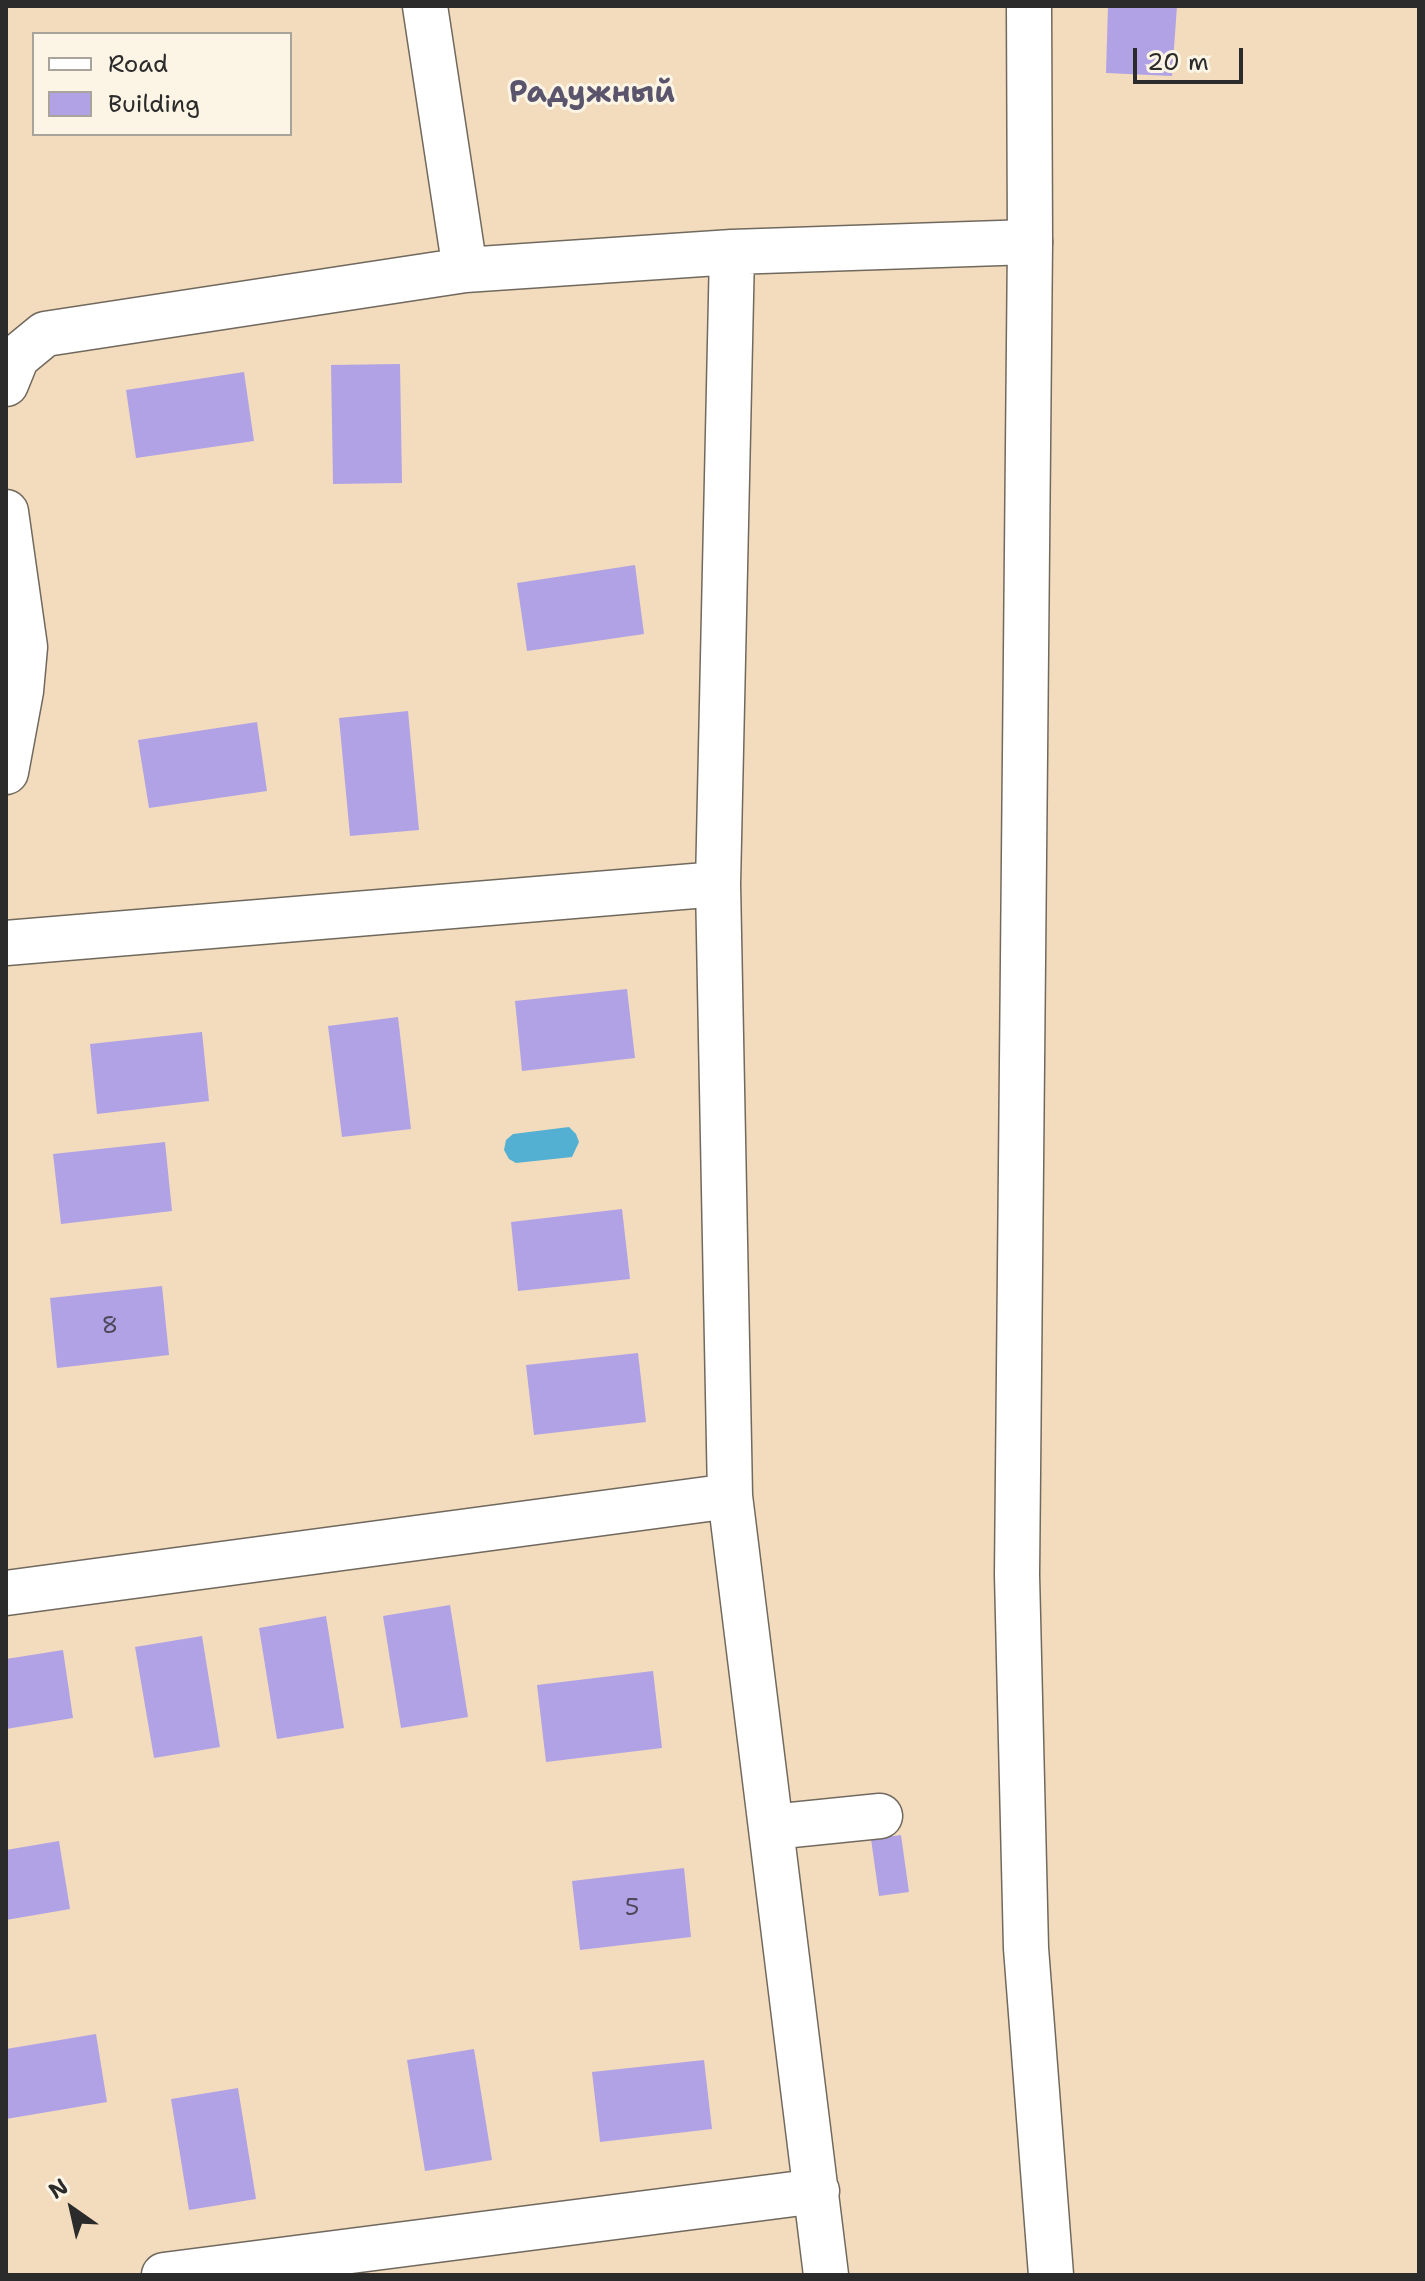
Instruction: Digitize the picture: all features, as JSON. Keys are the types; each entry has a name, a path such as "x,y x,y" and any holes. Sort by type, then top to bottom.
{"main road":[{"path":"425,6 465,270"},
{"path":"1029,6 1030,242 1017,1575 1026,1948 1051,2275"},
{"path":"6,384 17,357 45,334 465,270 732,252 1030,242"},
{"path":"732,252 718,884 730,1496 826,2275"},
{"path":"6,512 25,647 21,691 6,772"},
{"path":"6,943 718,884"},
{"path":"6,1593 730,1496"},
{"path":"772,1827 880,1816"},
{"path":"164,2275 817,2191"}],"water":[{"path":"569,1127 579,1142 572,1157 516,1163 509,1159 504,1150 506,1140 513,1134"}],"building":[{"path":"1108,6 1177,6 1172,76 1106,73"},
{"path":"400,364 402,483 333,484 331,365"},
{"path":"244,372 254,441 136,458 126,390"},
{"path":"635,565 644,634 527,651 517,583"},
{"path":"408,711 419,830 350,836 339,718"},
{"path":"257,722 267,791 149,808 138,740"},
{"path":"627,989 635,1058 522,1071 515,1001"},
{"path":"398,1017 411,1129 342,1137 328,1026"},
{"path":"202,1032 209,1101 97,1114 90,1044"},
{"path":"165,1142 172,1211 61,1224 53,1154"},
{"path":"622,1209 630,1279 518,1291 511,1222"},
{"path":"162,1286 169,1355 57,1368 50,1298"},
{"path":"638,1353 646,1422 534,1435 526,1365"},
{"path":"450,1605 468,1717 401,1728 383,1616"},
{"path":"326,1616 344,1728 277,1739 259,1628"},
{"path":"202,1636 220,1747 154,1758 135,1647"},
{"path":"63,1650 73,1718 6,1729 6,1659"},
{"path":"653,1671 662,1748 546,1762 537,1685"},
{"path":"901,1835 909,1892 879,1896 871,1839"},
{"path":"59,1841 70,1909 6,1920 6,1850"},
{"path":"684,1868 691,1937 580,1950 572,1881"},
{"path":"96,2034 107,2102 6,2119 6,2049"},
{"path":"474,2049 492,2160 425,2171 407,2060"},
{"path":"704,2060 712,2129 600,2142 592,2072"},
{"path":"238,2088 256,2199 189,2210 171,2099"}],"district":[{"name":"Радужный","path":"592,94"}]}
